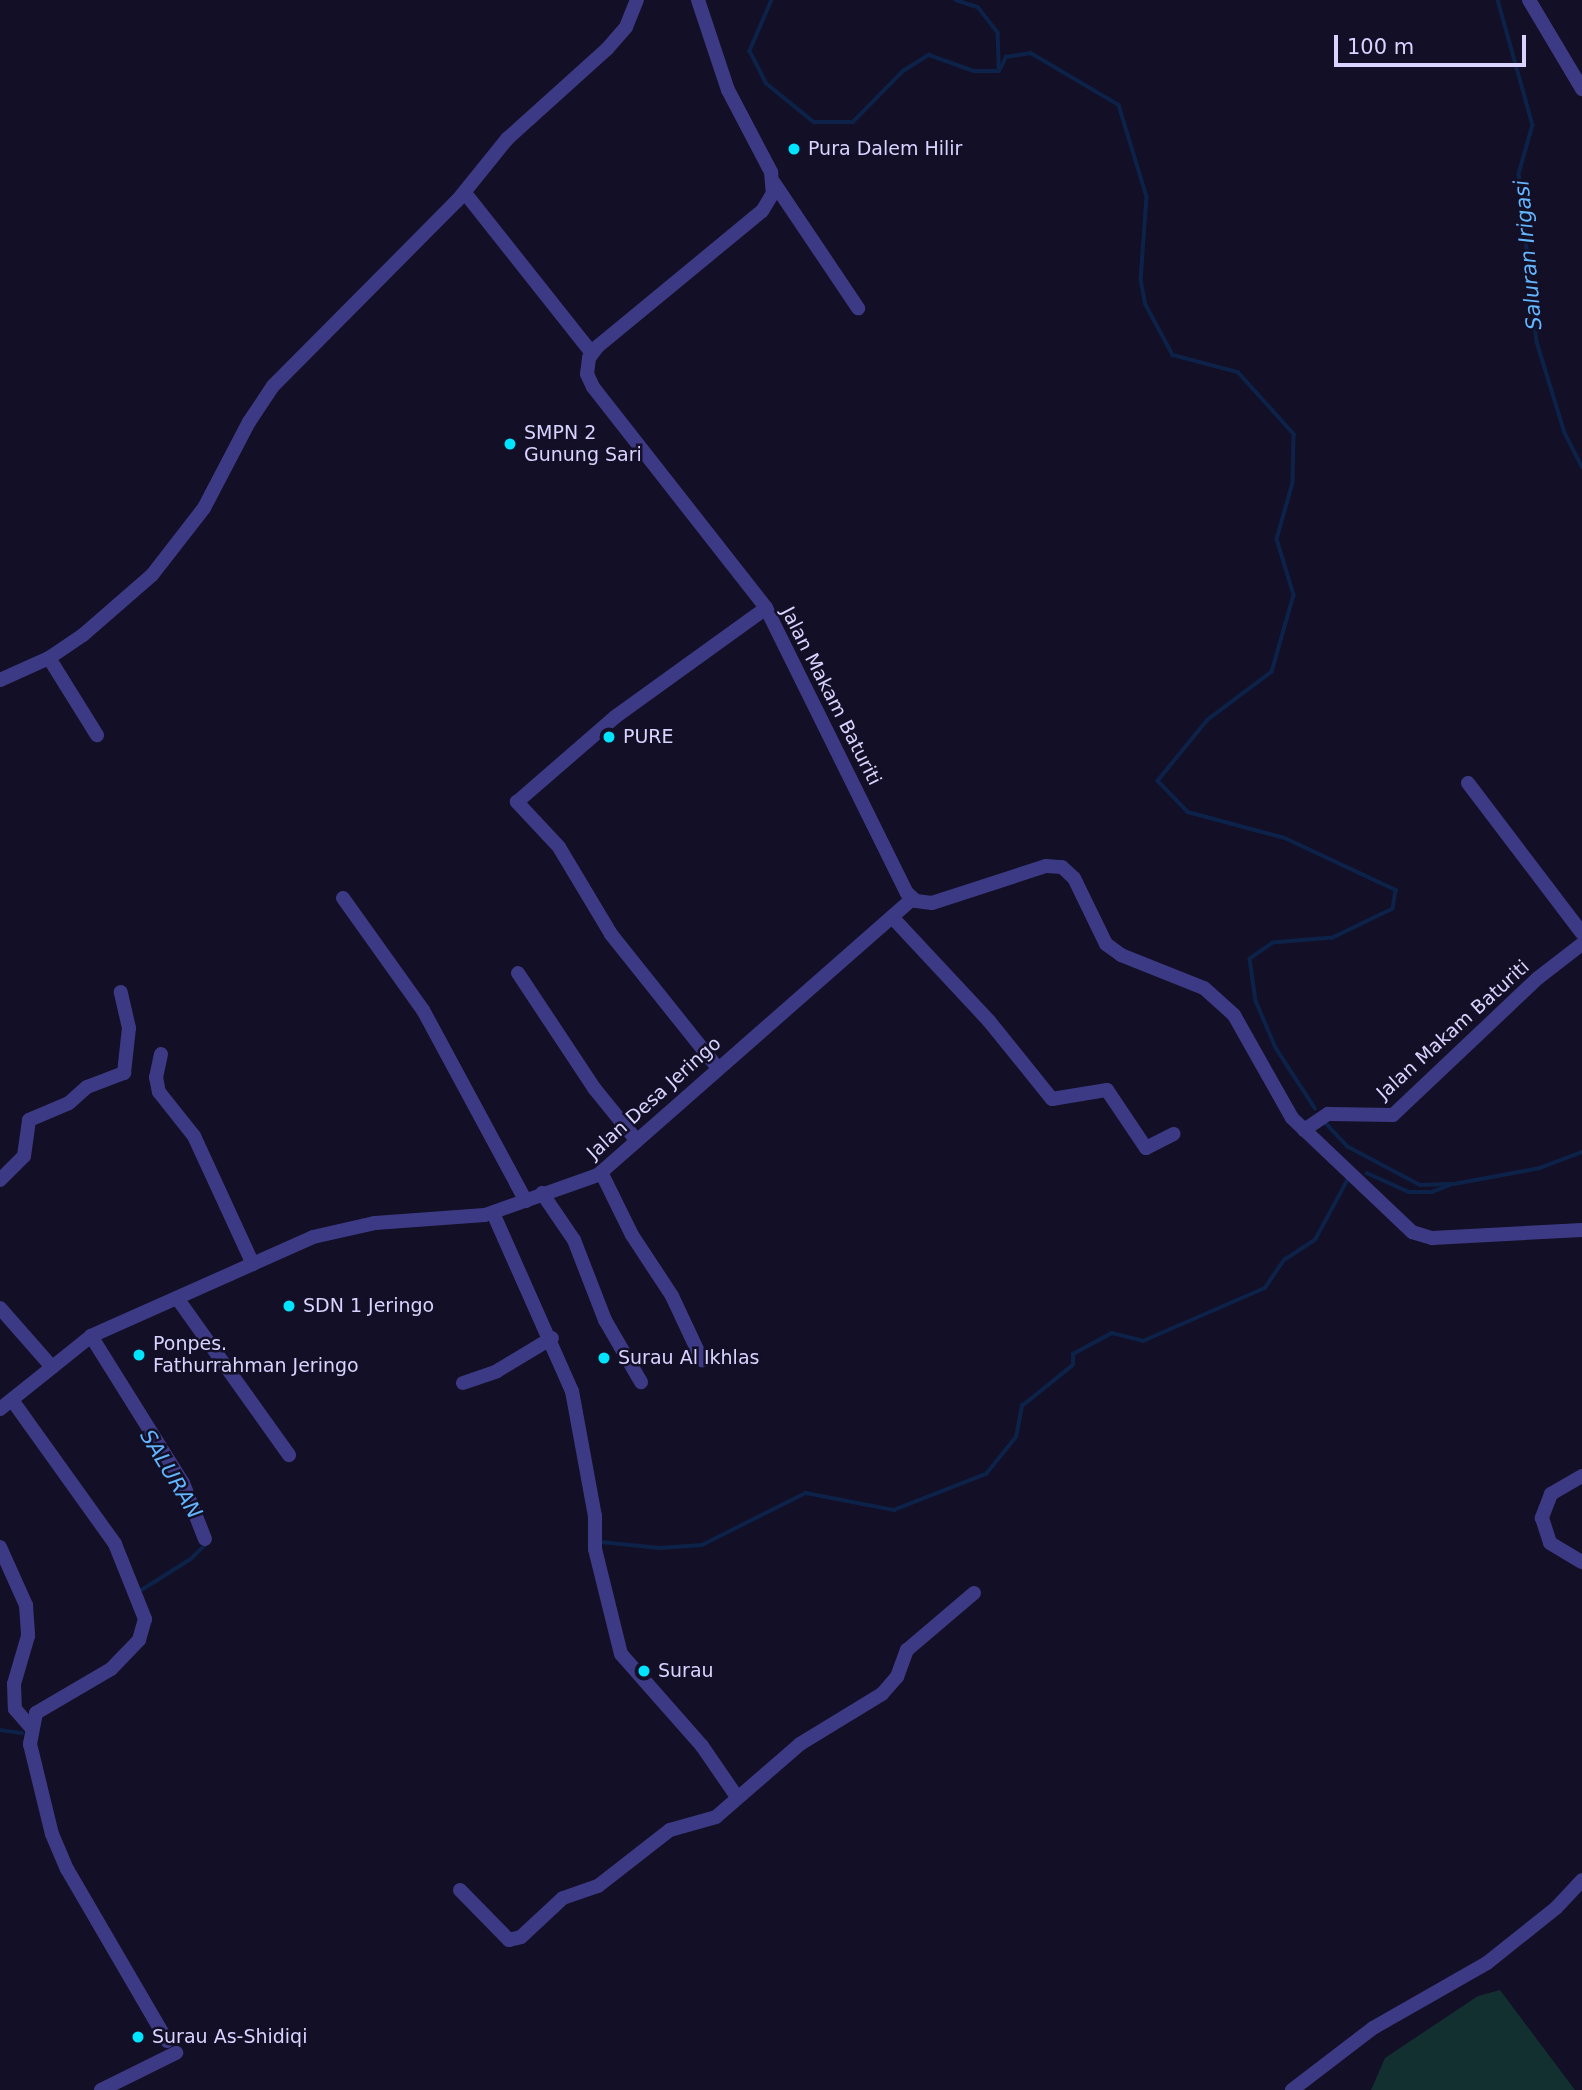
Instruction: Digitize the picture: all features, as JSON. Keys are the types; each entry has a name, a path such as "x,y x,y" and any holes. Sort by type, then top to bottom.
{"street":[{"path":"0,680 49,658 108,617 166,560 204,508 249,422 273,386 465,192 507,139 617,37 637,0"},
{"path":"698,0 728,90 774,183 858,309"},
{"path":"1529,0 1582,89"},
{"path":"465,192 592,352 762,211 771,198 774,183"},
{"name":"Jalan Makam Baturiti","path":"592,352 587,368 590,383 766,608 912,898"},
{"path":"718,1067 611,934 559,847 517,802 615,717 766,608"},
{"path":"49,658 97,735"},
{"path":"1468,783 1582,933"},
{"path":"912,898 932,903 1046,866 1066,869 1106,944 1121,955 1204,988 1234,1015 1285,1107 1304,1130 1419,1236 1582,1230"},
{"path":"344,898 435,1029 526,1201"},
{"name":"Jalan Desa Jeringo","path":"0,1409 91,1336 253,1264 344,1228 493,1213 601,1172 912,898"},
{"path":"892,917 989,1021 1052,1099 1107,1090 1146,1148 1174,1134"},
{"name":"Jalan Makam Baturiti","path":"1304,1130 1328,1114 1393,1115 1538,978 1582,944"},
{"path":"518,973 594,1088 637,1141"},
{"path":"0,1180 24,1156 29,1119 69,1103 87,1087 124,1073 129,1028 121,992"},
{"path":"161,1054 156,1077 159,1092 194,1136 253,1264"},
{"path":"601,1172 632,1235 673,1296 702,1360"},
{"path":"542,1193 574,1240 605,1320 641,1382"},
{"path":"493,1213 552,1338 578,1413 595,1549 621,1654 702,1746 737,1797"},
{"path":"177,1298 289,1455"},
{"path":"0,1308 51,1367"},
{"path":"91,1336 183,1483 205,1539"},
{"path":"463,1383 497,1371 552,1338"},
{"path":"12,1399 115,1544 145,1622 139,1640 111,1669 80,1690 43,1707 30,1726"},
{"path":"1582,1476 1551,1493 1542,1518 1550,1542 1582,1562"},
{"path":"0,1547 26,1605 28,1636 14,1684 15,1709 30,1726 34,1769 59,1852 167,2041"},
{"path":"460,1890 509,1940 521,1937 563,1898 598,1886 670,1830 716,1817 825,1726 882,1694 897,1677 907,1650 974,1593"},
{"path":"1292,2090 1373,2028 1488,1962 1548,1914 1582,1880"},
{"path":"102,2090 176,2053"}],"green space":[{"path":"1500,1990 1575,2090 1371,2090 1385,2058 1478,1996"}],"waterway":[{"name":"Saluran Irigasi","path":"772,0 750,51 766,83 814,122 853,122 903,71 929,55 974,71 999,71 1006,57 1031,53 1119,105 1147,197 1141,280 1146,305 1173,355 1238,372 1294,434 1293,483 1277,539 1294,595 1272,672 1208,720 1158,781 1188,812 1285,838 1396,890 1393,909 1333,938 1273,943 1250,959 1256,1001 1276,1048 1315,1108"},
{"name":"Saluran Irigasi","path":"956,0 978,7 998,33 999,69"},
{"name":"Saluran Irigasi","path":"1498,0 1533,125 1519,174 1537,342 1565,433 1582,467"},
{"name":"Saluran Irigasi","path":"1323,1120 1347,1146 1420,1185 1454,1184 1540,1168 1582,1152"},
{"path":"1367,1173 1409,1192 1432,1192 1450,1185"},
{"path":"601,1542 660,1548 702,1545 806,1493 894,1510 986,1474 1016,1437 1022,1406 1073,1365 1073,1354 1112,1333 1143,1341 1265,1288 1284,1260 1315,1240 1349,1177"},
{"name":"SALURAN","path":"140,1591 191,1559 207,1543"},
{"path":"0,1730 22,1733"}],"place":[{"name":"Pura Dalem Hilir","path":"794,149"},
{"name":"SMPN 2 Gunung Sari","path":"510,444"},
{"name":"PURE","path":"609,737"},
{"name":"SDN 1 Jeringo","path":"289,1306"},
{"name":"Ponpes. Fathurrahman Jeringo","path":"139,1355"},
{"name":"Surau Al Ikhlas","path":"604,1358"},
{"name":"Surau","path":"644,1671"},
{"name":"Surau As-Shidiqi","path":"138,2037"}]}
